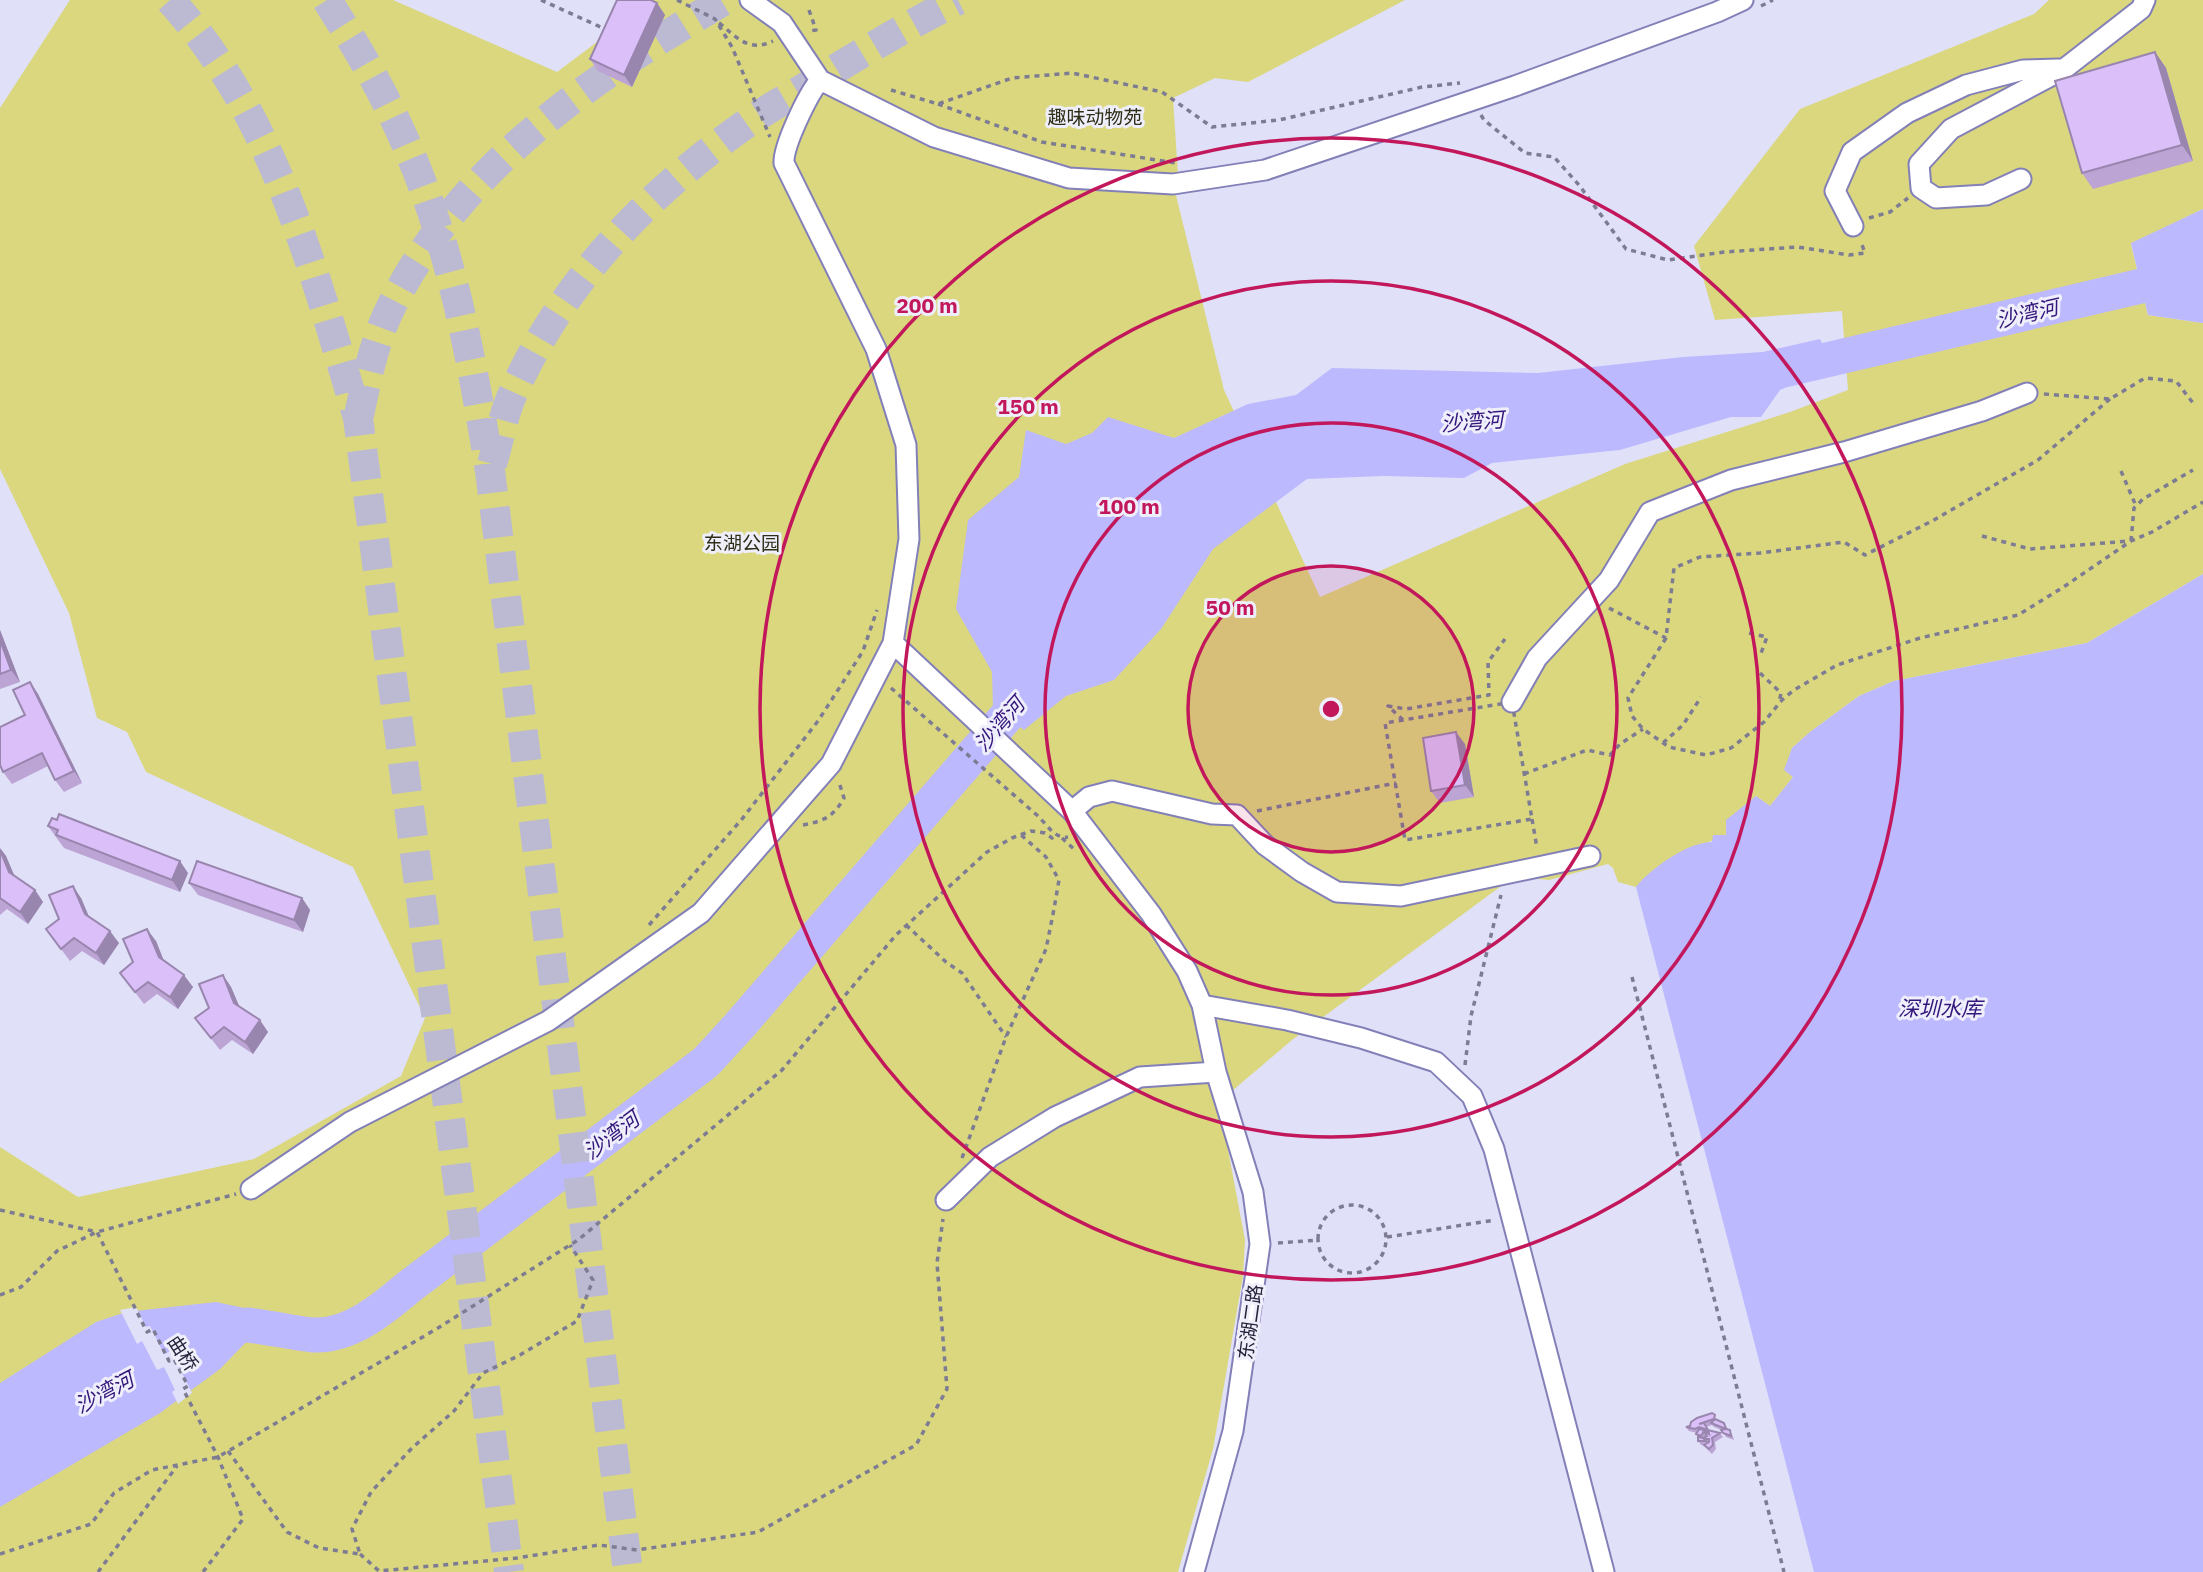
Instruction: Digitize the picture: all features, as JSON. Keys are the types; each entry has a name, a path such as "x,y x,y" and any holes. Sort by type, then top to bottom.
{"street":[{"path":"750,0 782,23 820,80 934,137 1069,178 1173,184 1265,170 1471,91 1705,16 1743,0"},
{"path":"2021,179 1986,195 1936,198 1921,188 1919,164 1951,129 2064,69 2141,9 2145,0"},
{"path":"1853,226 1835,191 1852,152 1907,113 1966,85 2023,70 2064,69"},
{"path":"251,1189 350,1122 548,1021 701,913 831,764 893,643 909,539 905,445 876,349 784,163 783,155 787,143 811,91 820,80"},
{"path":"1512,702 1537,658 1609,580 1650,512 1731,480 1844,452 1982,411 2027,393"},
{"name":"东湖二路","path":"893,643 1072,811 1151,914 1187,971 1202,1005 1216,1072 1253,1192 1260,1244 1233,1432 1194,1572"},
{"path":"1072,811 1089,797 1112,791 1212,814 1237,815 1265,845 1302,872 1337,892 1401,896 1590,856"},
{"path":"1202,1005 1287,1020 1361,1038 1436,1062 1472,1096 1494,1149 1604,1572"},
{"path":"946,1200 990,1157 1055,1117 1140,1077 1216,1072"}],"path":[{"path":"541,0 605,31 610,21"},
{"path":"677,0 715,19 745,43 755,47 790,34 816,30 809,10"},
{"path":"715,19 732,47 771,138"},
{"path":"938,104 1012,78 1072,73 1162,92 1212,127 1279,120 1422,87 1471,91 1484,120 1525,153 1554,157 1579,185 1626,249 1668,260 1724,252 1798,247 1849,255 1864,253 1853,226"},
{"path":"891,90 1042,142 1184,164"},
{"path":"2193,403 2176,381 2146,378 2110,399 2038,460 1932,521 1865,555 1844,542 1760,554 1700,557 1674,568 1666,638 1628,698 1632,716 1643,729 1669,747 1706,755 1731,748 1765,722 1794,690 1837,665 1920,638 2018,615 2131,541 2203,502"},
{"path":"2027,393 2110,399"},
{"path":"2136,506 2143,499 2193,470"},
{"path":"2121,471 2136,506 2131,541"},
{"path":"1982,536 2031,549 2131,541"},
{"path":"644,930 742,819 818,721 863,651 879,606"},
{"path":"1607,607 1666,638"},
{"path":"1749,633 1768,637 1760,656"},
{"path":"1490,706 1488,662 1505,639"},
{"path":"1760,673 1781,693 1778,705"},
{"path":"895,692 1038,816 1056,835 1062,838 1075,837"},
{"path":"1403,720 1388,706 1406,709 1489,695"},
{"path":"1663,743 1683,725 1701,697"},
{"path":"1532,820 1405,840 1385,723 1512,702 1540,867"},
{"path":"1524,774 1587,750 1610,755 1619,744 1643,729"},
{"path":"780,824 822,822 835,813 844,799 838,776 831,764"},
{"path":"1237,815 1396,783"},
{"path":"0,1554 90,1524 114,1493 152,1470 218,1457 438,1328 570,1245 782,1070 906,925 987,852 1031,831 1045,833 1052,838 1056,835"},
{"path":"960,1162 1006,1037 1046,949 1059,880 1046,857 1021,835"},
{"path":"1464,1089 1465,1055 1471,1016 1504,875"},
{"path":"906,925 962,974 1006,1037"},
{"path":"1632,977 1784,1572"},
{"path":"0,1296 21,1287 57,1251 97,1233 251,1189"},
{"path":"570,1245 593,1280 577,1321 520,1355 482,1373 454,1411 412,1448 372,1492 352,1529 360,1554 378,1572 517,1558 599,1545 637,1550 758,1532 916,1445 947,1389 937,1263 946,1200"},
{"path":"1352,1204 1361,1205 1376,1214 1387,1237 1381,1258 1374,1265 1354,1273 1334,1268 1325,1260 1318,1240 1319,1231 1327,1215 1352,1204"},
{"path":"0,1210 97,1233"},
{"path":"1387,1237 1511,1218"},
{"name":"曲桥","path":"97,1233 147,1332 153,1329 169,1361 174,1359 188,1386 183,1389 218,1457 243,1519 203,1572"},
{"path":"1260,1244 1318,1240"},
{"path":"228,1451 286,1532 319,1548 360,1554"},
{"path":"97,1572 178,1465"}],"green space":[{"name":"东湖公园","path":"70,0 393,0 557,72 653,0 1405,0 1248,82 1215,78 1173,98 1178,175 1171,175 1224,390 1320,597 1625,464 1790,412 1848,390 1842,311 1715,320 1694,246 1800,109 2034,14 2049,0 2203,0 2203,209 2131,244 2148,315 2203,323 2203,574 2087,643 1894,681 1859,696 1792,748 1793,777 1770,806 1756,796 1726,835 1670,858 1636,887 1618,882 1613,868 1608,864 1549,880 1528,878 1508,881 1292,1040 1219,1102 1245,1240 1243,1276 1213,1449 1178,1572 0,1572 0,1147 78,1197 254,1159 401,1076 425,1018 353,867 146,772 127,732 97,718 69,613 0,469 0,108"}],"water":[{"path":"2203,209 2203,323 2148,315 2131,243"},
{"path":"1820,339 1833,368 1780,390 1761,417 1731,417 1620,450 1492,463 1464,478 1384,476 1307,479 1213,549 1161,629 1114,680 1066,696 1024,730 993,707 992,672 956,609 968,520 1019,477 1026,430 1066,444 1092,433 1108,417 1174,438 1248,404 1296,395 1332,368 1538,373 1683,357 1763,352"},
{"name":"深圳水库","path":"2203,574 2203,1572 1814,1572 1636,887 1651,872 1681,851 1712,842 1713,835 1726,835 1726,820 1756,796 1770,806 1793,777 1784,770 1792,748 1859,696 1894,681 2087,643"},
{"path":"216,1302 309,1322 281,1342 250,1338 220,1369 160,1413 0,1507 0,1383 96,1322 126,1312"}],"pier":[{"path":"136,1307 146,1327 150,1326 164,1354 171,1351 192,1393 178,1404 172,1392 175,1390 164,1367 157,1370 142,1341 137,1344 120,1310"}],"building":[{"path":"617,0 651,0 657,3 624,75 590,59"},
{"path":"2155,52 2182,145 2082,173 2055,81"},
{"path":"0,640 11,670 0,674"},
{"path":"30,682 74,771 55,780 42,753 3,772 0,765 0,727 25,715 13,690"},
{"path":"1456,732 1465,785 1431,791 1423,738"},
{"path":"59,814 180,861 172,880 56,835 58,830 48,826 52,818 57,820"},
{"path":"0,850 9,872 35,890 20,912 0,898"},
{"path":"197,861 302,898 294,920 189,883"},
{"path":"73,886 85,914 110,931 96,953 74,938 61,949 46,929 59,919 49,895"},
{"path":"147,929 159,957 184,975 170,997 148,982 135,992 120,973 133,962 123,939"},
{"path":"223,975 234,1003 260,1020 245,1042 224,1027 211,1038 195,1018 209,1008 199,984"},
{"path":"1712,1413 1715,1415 1714,1419 1699,1424 1704,1423 1708,1430 1686,1427 1697,1418"},
{"path":"1715,1419 1724,1423 1726,1429 1711,1423"},
{"path":"1699,1429 1704,1430 1709,1434 1708,1430 1720,1433 1712,1438 1713,1445 1709,1449 1704,1445 1709,1439 1698,1441 1698,1437 1707,1436 1704,1431 1701,1436 1696,1434"},
{"path":"1721,1430 1730,1430 1731,1436"}],"waterway":[{"name":"沙湾河","path":"1784,370 2141,286"},
{"name":"沙湾河","path":"247,1325 313,1335 340,1331 366,1320 706,1062 1037,681"}],"tunnel":[{"path":"170,0 206,45 237,94 264,145 307,253 358,418 509,1572"},
{"path":"327,0 382,94 416,167 445,252 475,383 490,471 628,1572"},
{"path":"359,415 372,358 393,303 423,253 457,207 495,166 536,128 581,93 628,60 725,0"},
{"path":"492,464 510,401 533,352 583,277 643,210 711,150 756,117 888,38 958,0"}],"park label":[{"name":"趣味动物苑","path":"1095,117"}]}
